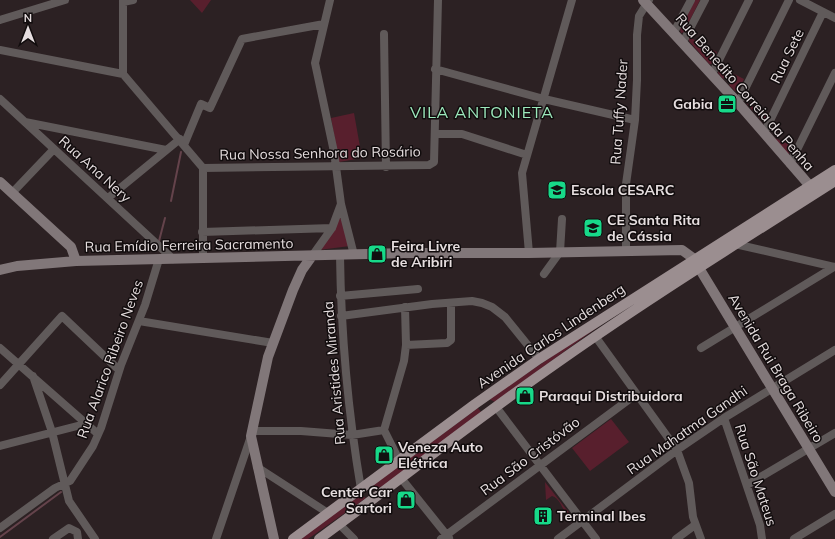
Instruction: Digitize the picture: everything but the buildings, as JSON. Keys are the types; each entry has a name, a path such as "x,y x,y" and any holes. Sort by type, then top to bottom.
{"main road":[{"name":"Avenida Carlos Lindenberg","path":"319,539 496,407 696,263 735,244 814,189 835,170"},
{"name":"Avenida Carlos Lindenberg","path":"293,539 475,404 539,359 814,189 835,181"},
{"path":"475,404 488,403 496,407"},
{"path":"360,489 369,493 380,494"}],"street":[{"path":"0,20 65,0"},
{"path":"123,74 123,1 133,0"},
{"path":"330,0 315,63 336,167 341,204 354,255"},
{"path":"438,0 435,69 436,134 462,134 527,155"},
{"path":"529,253 522,173 572,0"},
{"path":"674,32 691,0"},
{"path":"683,42 705,0"},
{"path":"712,74 749,0"},
{"path":"738,103 789,0"},
{"path":"800,0 812,3 823,12 835,18"},
{"name":"Rua Benedito Correia da Penha","path":"646,1 738,103 790,164 814,189"},
{"name":"Rua Tuffy Nader","path":"626,250 626,184 635,120 638,25 646,1"},
{"name":"Rua Sete","path":"764,133 823,12"},
{"path":"108,198 166,150 182,142 201,104 210,108 242,39 324,24"},
{"path":"384,34 386,167"},
{"path":"0,50 123,74 203,168 203,258"},
{"path":"435,69 544,99 635,120"},
{"path":"790,164 835,73"},
{"name":"Rua Ana Nery","path":"0,99 173,259"},
{"path":"24,122 166,150"},
{"name":"Rua Nossa Senhora do Rosário","path":"203,168 386,167 429,165 435,160 436,134"},
{"path":"12,193 54,149"},
{"path":"0,182 71,247 76,261"},
{"path":"216,539 252,433 265,372 273,343 302,270 332,228 341,204"},
{"path":"336,218 342,216 346,219"},
{"path":"544,274 560,252 562,219"},
{"path":"202,232 332,228"},
{"path":"735,244 834,267"},
{"name":"Rua Emídio Ferreira Sacramento","path":"0,270 17,266 76,261 680,249 688,253 696,263"},
{"name":"Rua Aristides Miranda","path":"340,255 340,296 352,435 360,489"},
{"name":"Rua Alarico Ribeiro Neves","path":"0,528 55,488 72,479 98,434 119,370 139,321 159,259"},
{"name":"Avenida Rui Braga Ribeiro","path":"696,263 835,492"},
{"path":"701,348 834,267"},
{"path":"340,296 418,289"},
{"path":"342,316 406,307 472,301 482,303 499,311 539,359"},
{"path":"406,345 447,342 451,340 451,303"},
{"path":"399,460 384,430 404,361 406,345 406,307"},
{"path":"0,385 62,316 119,370"},
{"path":"139,321 273,343"},
{"path":"595,336 635,395 677,450 688,483 691,511 695,525 702,539"},
{"path":"0,348 98,434"},
{"name":"Rua Mahatma Gandhi","path":"558,539 677,450 724,418 835,350"},
{"path":"33,376 52,432 64,484 71,506 95,539"},
{"name":"Rua São Cristóvão","path":"446,538 635,395"},
{"path":"496,407 596,539"},
{"name":"Rua São Mateus","path":"724,418 760,525 762,539"},
{"path":"0,446 85,424"},
{"path":"252,433 301,431 352,435 384,430"},
{"path":"747,485 835,432"},
{"path":"252,433 257,467 274,539"},
{"path":"257,467 328,513"},
{"path":"401,478 446,538"},
{"path":"794,539 835,514"},
{"path":"339,524 354,539"},
{"path":"676,539 695,525"},
{"path":"53,539 69,528 77,532 78,539"}],"shaded area":[{"path":"190,0 211,0 202,13"},
{"path":"694,0 700,0 684,32 681,33 680,29"},
{"path":"689,37 717,52 712,64 709,64 689,41"},
{"path":"720,67 744,79 738,91 735,91 729,85 734,80 729,74 723,79 718,73"},
{"path":"746,103 771,117 766,125"},
{"path":"354,113 362,158 339,162 331,118"},
{"path":"765,134 793,146 787,157"},
{"path":"338,218 344,219 350,246 319,250"},
{"path":"628,305 495,402 489,399"},
{"path":"478,408 481,412 383,486 368,489"},
{"path":"611,419 629,442 590,471 572,448"},
{"path":"545,482 570,514 565,511 558,500 552,496 546,500"},
{"path":"360,495 366,498 308,539 300,539"}],"waterway":[{"path":"171,201 181,152"},
{"path":"159,241 165,218"},
{"path":"0,537 61,492"}],"place":[{"name":"Gabia","path":"727,104"},
{"name":"Escola CESARC","path":"557,190"},
{"name":"CE Santa Rita de Cássia","path":"593,228"},
{"name":"Feira Livre de Aribiri","path":"377,254"},
{"name":"Paraqui Distribuidora","path":"525,396"},
{"name":"Veneza Auto Elétrica","path":"384,455"},
{"name":"Center Car Sartori","path":"406,500"},
{"name":"Terminal Ibes","path":"543,516"}],"district":[{"name":"VILA ANTONIETA","path":"482,112"}]}
